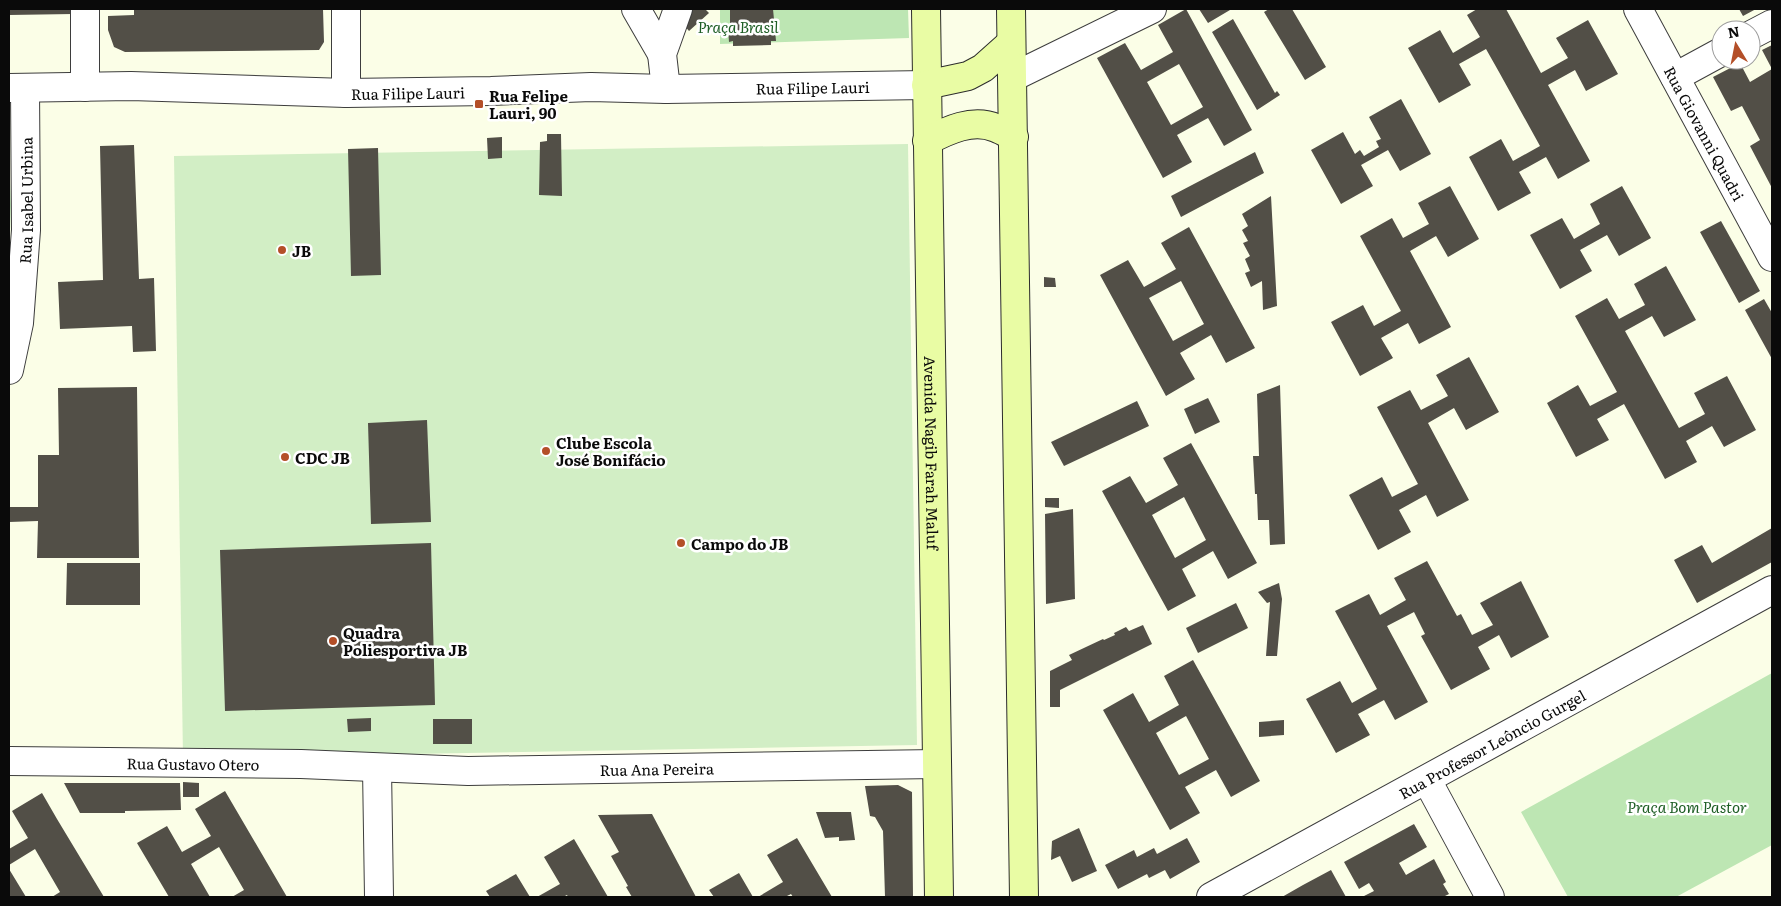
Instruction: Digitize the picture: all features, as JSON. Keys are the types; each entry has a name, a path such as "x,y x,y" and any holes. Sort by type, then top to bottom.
{"main road":[{"name":"Avenida Nagib Farah Maluf","path":"926,9 939,897"},
{"path":"1011,9 1024,897"},
{"path":"926,85 968,76 983,68 1011,43"},
{"path":"927,141 950,130 970,124 994,127 1014,137"}],"street":[{"path":"85,9 85,87"},
{"path":"346,9 346,93"},
{"path":"636,9 662,54 666,89"},
{"path":"662,54 678,9"},
{"path":"1013,77 1152,9"},
{"name":"Rua Giovanni Quadri","path":"1638,9 1772,257"},
{"path":"1675,77 1711,57"},
{"name":"Rua Filipe Lauri","path":"17,88 131,86 346,93 491,91 591,87 666,89 926,85"},
{"name":"Rua Isabel Urbina","path":"9,370 19,323 26,230 17,88"},
{"name":"Rua Professor Leôncio Gurgel","path":"1211,897 1772,590"},
{"name":"Rua Gustavo Otero","path":"9,761 302,764 377,768"},
{"name":"Rua Ana Pereira","path":"377,768 468,772 937,764"},
{"path":"377,768 379,897"},
{"path":"1427,780 1490,897"}],"green space":[{"name":"Praça Brasil","path":"720,9 908,9 909,38 720,44"},
{"name":"Clube Escola José Bonifácio","path":"908,144 917,745 183,758 174,156"},
{"path":"9,158 11,205 9,264"},
{"name":"Praça Bom Pastor","path":"1772,673 1772,845 1676,897 1568,897 1521,812"}],"building":[{"path":"9,9 73,9 73,14 9,15"},
{"path":"134,9 323,9 324,42 319,50 125,52 114,47 108,30 108,16 134,15"},
{"path":"684,9 705,9 709,13 689,31 679,19"},
{"path":"730,9 773,9 776,41 771,41 771,45 733,46 733,41 729,42"},
{"path":"1186,9 1252,130 1224,146 1208,118 1177,135 1192,162 1163,178 1097,58 1125,43 1141,70 1173,52 1158,25","holes":["1179,64 1203,107 1171,125 1147,82"]},
{"path":"1199,9 1229,9 1230,10 1208,23"},
{"path":"1269,9 1292,9 1326,67 1305,80 1264,12"},
{"path":"1477,9 1506,9 1541,73 1568,58 1556,38 1588,20 1618,74 1586,91 1575,70 1548,85 1590,161 1558,179 1546,157 1519,172 1531,193 1498,211 1469,157 1501,139 1513,161 1540,146 1486,49 1459,64 1471,85 1439,103 1408,48 1440,30 1453,53 1480,37 1467,15"},
{"path":"1739,9 1756,9 1743,16"},
{"path":"1233,19 1275,93 1277,91 1280,95 1257,110 1212,32"},
{"path":"1772,45 1772,69 1762,50"},
{"path":"1772,69 1772,188 1750,146 1760,140 1742,106 1731,111 1713,77 1726,70 1744,70 1750,82"},
{"path":"1401,99 1431,154 1400,171 1388,150 1361,165 1373,186 1341,204 1311,150 1343,132 1355,154 1360,150 1364,156 1379,147 1376,141 1381,139 1369,117"},
{"path":"547,134 561,134 562,196 539,195 540,142 547,141"},
{"path":"502,137 502,158 488,159 487,138"},
{"path":"134,145 139,279 154,278 156,351 133,352 132,326 60,329 58,282 103,280 100,146"},
{"path":"378,148 381,275 351,276 348,149"},
{"path":"1255,152 1264,173 1181,217 1171,196"},
{"path":"1450,186 1479,239 1448,257 1436,236 1410,251 1451,327 1419,344 1408,323 1381,338 1393,358 1360,376 1331,322 1363,305 1374,326 1401,311 1360,236 1392,218 1403,238 1429,224 1418,203"},
{"path":"1622,186 1651,238 1619,256 1607,235 1580,250 1592,271 1560,289 1530,235 1562,218 1574,239 1600,224 1590,204"},
{"path":"1271,196 1277,306 1263,310 1262,281 1251,287 1245,273 1250,271 1245,259 1250,256 1243,243 1248,241 1242,230 1248,226 1242,214"},
{"path":"1721,221 1760,291 1739,303 1700,232"},
{"path":"1189,227 1255,348 1226,363 1211,335 1180,353 1195,379 1166,396 1100,275 1128,260 1144,287 1176,269 1161,243","holes":["1181,281 1204,324 1173,341 1149,298"]},
{"path":"1666,266 1696,320 1664,337 1652,316 1625,331 1679,428 1705,414 1694,393 1727,376 1756,430 1724,447 1712,426 1686,441 1697,462 1665,479 1624,404 1597,419 1609,440 1576,457 1547,403 1578,385 1590,406 1617,392 1575,316 1607,298 1619,319 1645,305 1634,284"},
{"path":"1044,277 1055,278 1056,287 1044,287"},
{"path":"1764,299 1772,313 1772,359 1745,310"},
{"path":"1469,357 1499,412 1466,430 1454,408 1428,423 1469,500 1437,517 1426,495 1399,510 1411,532 1378,550 1349,495 1382,477 1392,497 1418,484 1377,407 1410,390 1421,410 1448,396 1436,375"},
{"path":"1280,385 1285,544 1270,545 1269,520 1258,520 1253,456 1259,456 1257,394"},
{"path":"137,387 139,558 37,558 38,521 9,522 9,507 38,507 38,455 59,455 58,388"},
{"path":"1208,398 1220,422 1195,434 1184,409"},
{"path":"1137,401 1149,426 1064,466 1051,442"},
{"path":"427,420 431,522 371,524 368,423"},
{"path":"1191,443 1257,563 1228,579 1213,551 1182,569 1196,596 1168,611 1102,491 1130,476 1146,503 1178,485 1163,458","holes":["1184,497 1206,540 1175,558 1152,515"]},
{"path":"1045,498 1059,498 1059,508 1045,507"},
{"path":"1073,509 1075,599 1046,604 1045,514"},
{"path":"1772,528 1772,562 1697,603 1674,560 1702,545 1712,563"},
{"name":"Quadra Poliesportiva JB","path":"431,543 435,705 225,711 220,550"},
{"path":"1427,561 1457,616 1461,614 1472,635 1493,625 1480,603 1521,581 1549,637 1511,658 1499,635 1478,647 1490,669 1451,690 1421,636 1425,634 1414,612 1387,626 1428,702 1395,720 1384,700 1358,714 1370,735 1336,753 1306,699 1340,681 1352,703 1377,689 1335,611 1369,594 1380,615 1406,600 1394,578"},
{"path":"67,563 140,563 140,605 66,605"},
{"path":"1279,583 1282,599 1277,656 1266,656 1270,602 1267,603 1258,592"},
{"path":"1236,603 1248,628 1198,653 1186,628"},
{"path":"1143,625 1152,644 1060,690 1060,707 1050,707 1050,671 1072,660 1069,655 1115,635 1114,633 1126,627 1129,631"},
{"path":"1193,660 1260,781 1231,797 1216,770 1185,787 1200,813 1170,830 1103,710 1133,693 1149,722 1179,705 1164,676","holes":["1186,716 1209,759 1179,775 1156,733"]},
{"path":"371,718 371,731 348,732 347,719"},
{"path":"433,719 472,719 472,744 433,744"},
{"path":"1284,720 1284,735 1259,737 1259,722"},
{"path":"183,782 199,783 199,797 183,797"},
{"path":"64,783 180,783 181,810 80,813"},
{"path":"898,785 912,792 913,897 885,897 883,831 875,817 870,816 865,786"},
{"path":"225,791 287,897 232,897 244,890 219,847 191,864 210,897 169,897 137,843 167,826 182,852 211,836 195,809"},
{"path":"42,793 104,897 52,897 60,892 35,849 9,865 9,849 28,838 12,811"},
{"path":"816,812 851,812 855,840 839,841 839,837 825,838"},
{"path":"652,814 696,897 632,897 626,887 628,886 611,856 619,852 598,815"},
{"path":"1414,824 1427,847 1399,863 1406,875 1434,859 1446,882 1443,884 1449,894 1443,897 1362,897 1374,891 1369,883 1359,889 1344,862"},
{"path":"1079,828 1097,871 1072,882 1060,856 1051,860 1052,841"},
{"path":"797,838 832,897 793,897 791,894 785,897 758,897 783,882 767,855"},
{"path":"1187,838 1200,862 1170,879 1165,870 1149,878 1147,874 1118,889 1105,865 1134,850 1137,857 1154,848 1157,854"},
{"path":"574,839 608,897 568,897 567,895 563,897 537,897 560,884 544,857"},
{"path":"9,869 26,897 9,897"},
{"path":"1331,870 1346,897 1282,897 1303,885"},
{"path":"739,873 753,897 714,897 709,890"},
{"path":"516,874 530,897 490,897 486,891"}],"place":[{"name":"Rua Felipe Lauri, 90","path":"479,104"},
{"name":"JB","path":"282,250"},
{"name":"Clube Escola José Bonifácio","path":"546,451"},
{"name":"CDC JB","path":"285,457"},
{"name":"Campo do JB","path":"681,543"},
{"name":"Quadra Poliesportiva JB","path":"333,641"}]}
